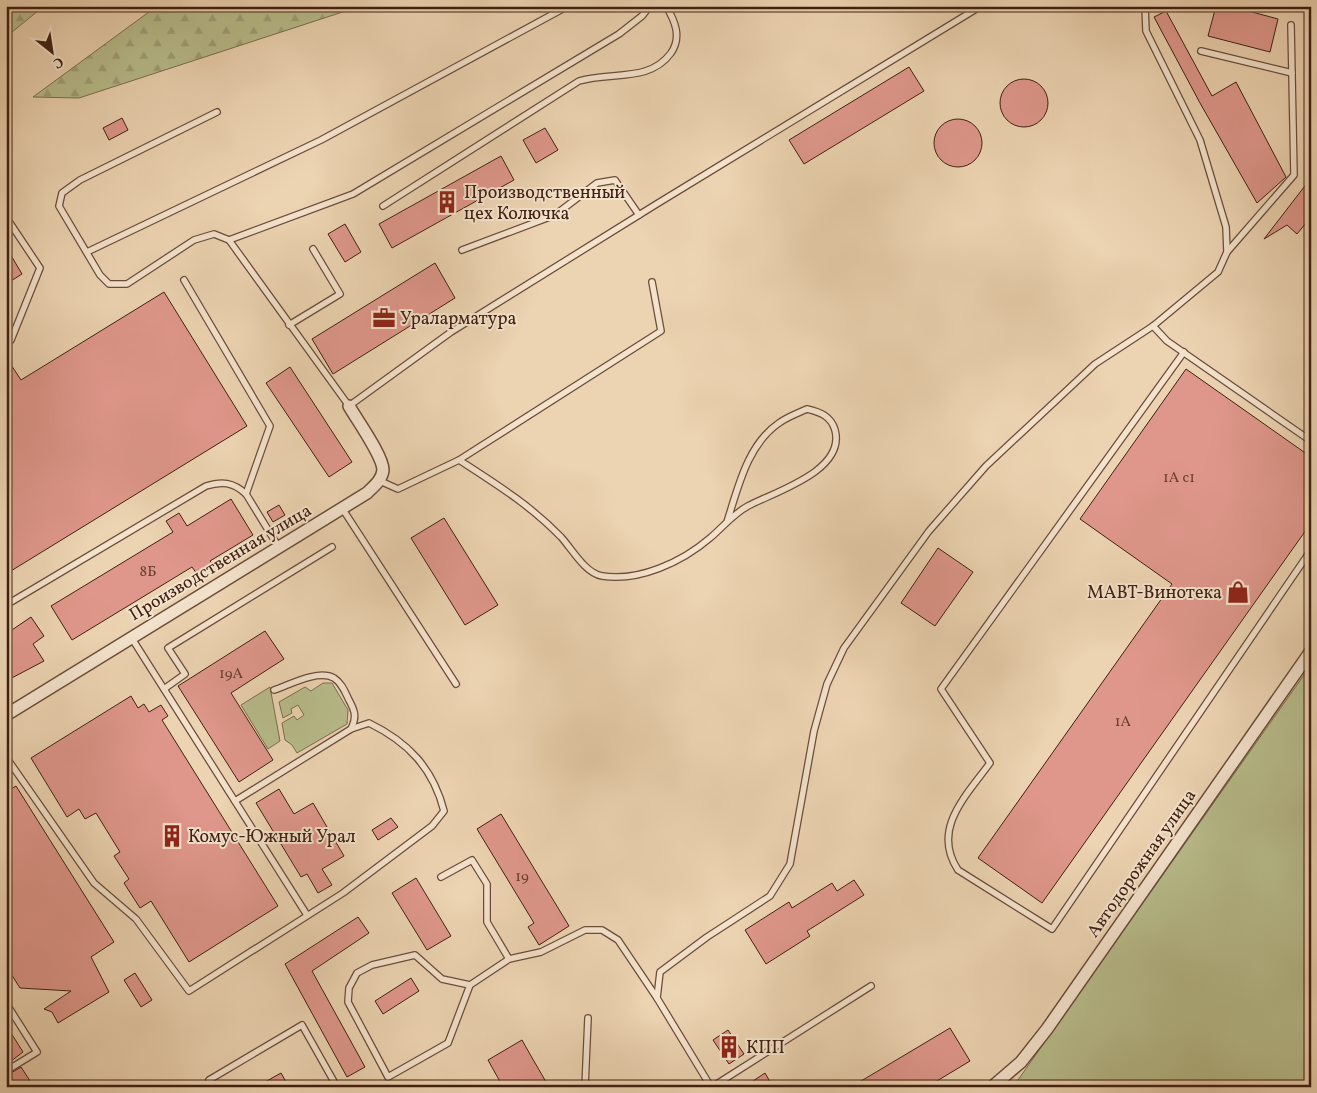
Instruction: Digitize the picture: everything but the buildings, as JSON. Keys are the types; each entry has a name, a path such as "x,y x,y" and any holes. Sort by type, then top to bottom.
{"street":[{"path":"349,406 379,458 383,469 380,481"},
{"name":"Производственная улица","path":"6,714 367,493 380,481"},
{"name":"Автодорожная улица","path":"992,1087 1021,1062 1047,1029 1311,651"}],"lane":[{"path":"87,252 321,140 568,6"},
{"path":"229,240 303,215 352,194 619,34 642,16 650,6"},
{"path":"383,206 579,81 594,77 634,75 653,69 667,58 676,47 678,33 666,6"},
{"path":"217,112 80,180 62,193 59,206 100,275 109,284 127,284 194,240 214,234 229,240 349,406 452,332 981,6"},
{"path":"1144,6 1146,31 1200,140 1226,226 1227,252"},
{"path":"657,998 660,972 707,937 770,896 790,864 814,731 827,684 844,648 929,531 986,466 1095,364 1153,326 1218,272 1227,252 1294,175 1291,25"},
{"path":"1201,51 1292,73"},
{"path":"462,250 555,215 597,183 615,180 639,215"},
{"path":"6,223 10,223 40,268 11,340"},
{"path":"289,325 340,294 313,249"},
{"path":"184,280 270,426 246,494"},
{"path":"380,481 398,489 459,460 661,331 652,282"},
{"path":"1153,326 1167,341 1311,441"},
{"path":"1184,352 941,690 990,763 952,818 947,838 950,857 958,870 1052,928 1311,550"},
{"path":"459,460 520,499 561,537 590,570 601,576 637,575 671,564 709,540 727,522 747,507 792,487 812,473 833,453 837,437 833,423 822,413 807,409 779,423 764,437 747,461 727,522"},
{"path":"6,605 206,486 219,482 228,483 246,494 278,546"},
{"path":"342,508 456,684"},
{"path":"164,689 186,674 168,648 332,547"},
{"path":"131,637 307,915"},
{"path":"274,690 312,677 325,675 334,678 342,686 354,710 355,720 351,728"},
{"path":"6,757 94,883 136,919 189,991 343,893 432,826 444,811 438,788 413,751 368,723 351,728 235,801"},
{"path":"441,877 472,860 487,884 487,922 509,959"},
{"path":"470,984 442,979 415,955 372,965 357,973 349,988 348,1002 388,1077 448,1043 470,984 509,959 541,952 585,930 602,930 618,940 657,998 712,1087 871,986"},
{"path":"6,1003 37,1052 6,1071"},
{"path":"585,1087 588,1018"},
{"path":"213,1087 209,1080 302,1026 337,1087"}],"green space":[{"path":"6,6 44,6 6,37"},
{"path":"157,6 361,6 79,98 33,97"},
{"path":"1311,665 1311,1087 1013,1087"},
{"path":"323,683 332,683 348,710 347,724 297,753 292,745 285,740 282,723 294,716 297,720 304,715 298,705 291,709 292,713 283,718 279,702 305,687 311,691"},
{"path":"270,687 280,741 268,749 241,705"}],"place":[{"name":"Производственный цех Колючка","path":"447,202"},
{"name":"Ураларматура","path":"384,318"},
{"name":"МАВТ-Винотека","path":"1238,592"},
{"name":"Комус-Южный Урал","path":"172,836"},
{"name":"КПП","path":"729,1047"}]}
